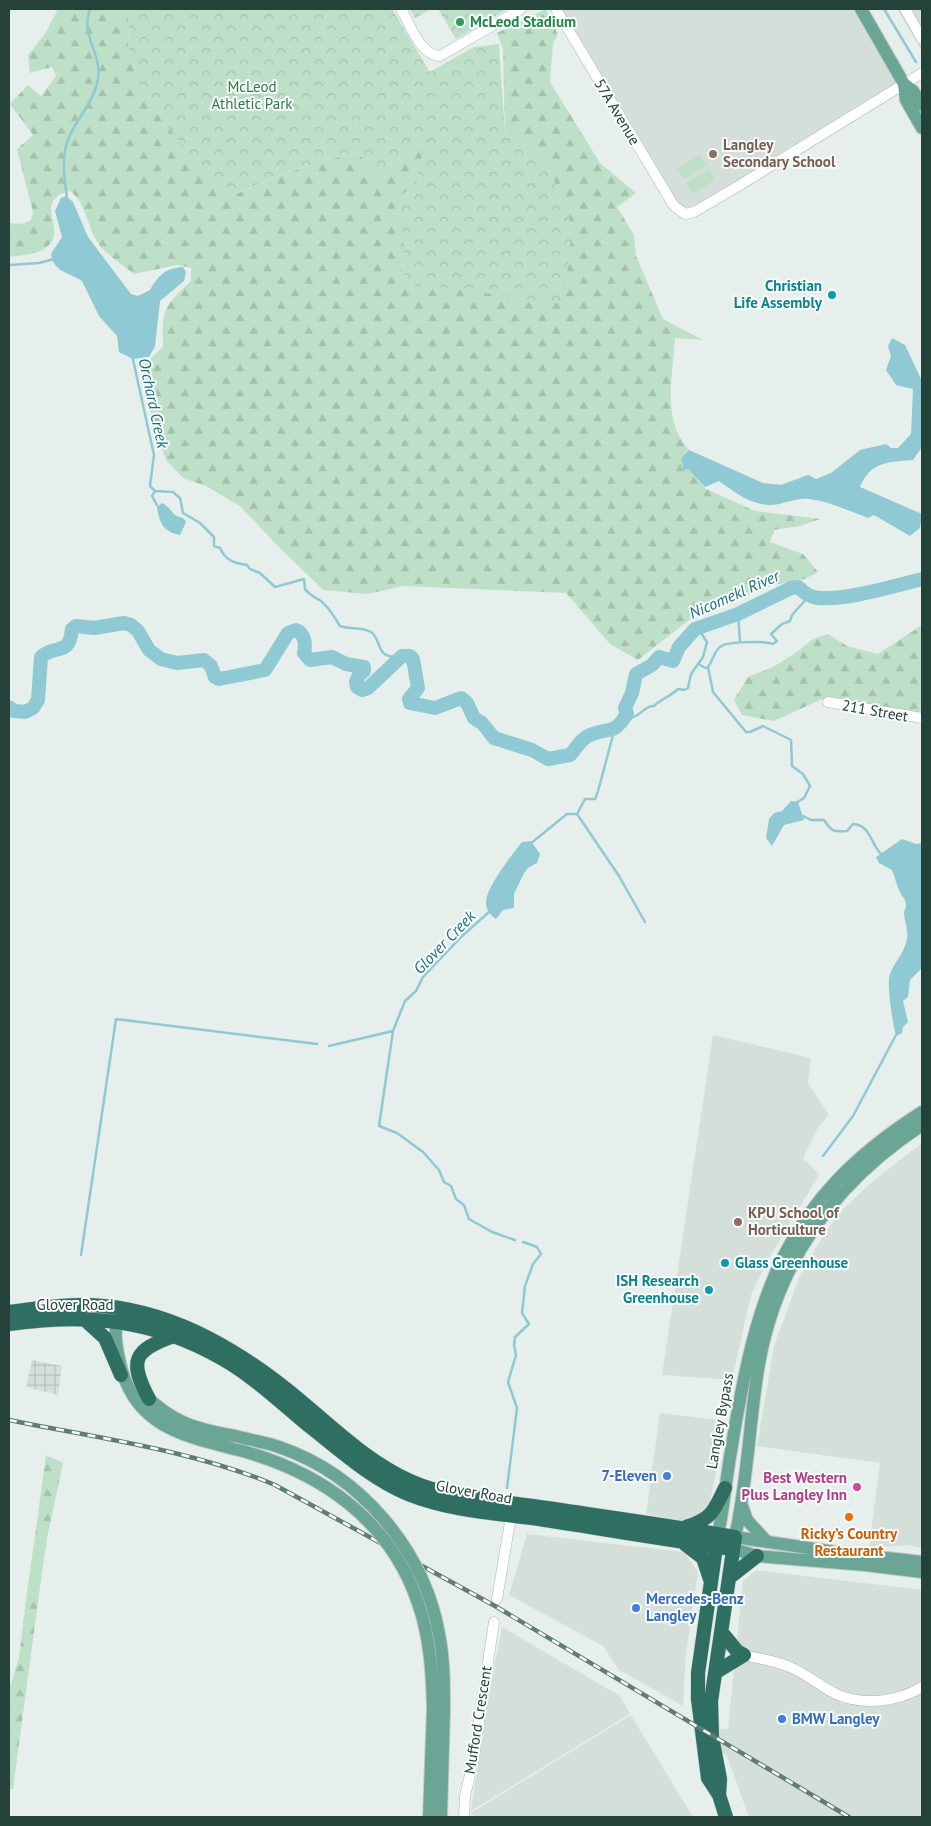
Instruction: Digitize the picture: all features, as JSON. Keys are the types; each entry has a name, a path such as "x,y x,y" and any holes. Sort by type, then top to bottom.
{"highway":[{"name":"Glover Road","path":"9,1312 63,1305 103,1306 121,1317 174,1336 222,1358 254,1380 372,1475 406,1493 432,1503 462,1510 678,1542 717,1540"},
{"name":"Glover Road","path":"9,1324 36,1320 155,1317 190,1329 228,1348 270,1376 350,1444 379,1464 411,1481 465,1496 682,1528 717,1540 734,1543"},
{"path":"83,1318 105,1338 121,1375"},
{"path":"149,1399 139,1381 136,1366 137,1360 148,1346 174,1336"},
{"path":"682,1528 706,1519 715,1510 725,1488"},
{"name":"Langley Bypass","path":"717,1540 698,1673 698,1698 708,1778 719,1795 726,1817"},
{"path":"678,1542 691,1547 703,1558 711,1584"},
{"name":"Langley Bypass","path":"719,1795 720,1779 712,1737 711,1718 734,1543"},
{"path":"730,1577 757,1556"},
{"path":"716,1672 744,1655 737,1651 723,1634"}],"main road":[{"path":"860,9 904,84 906,100 922,128"},
{"path":"904,84 913,90 922,105"},
{"name":"Langley Bypass","path":"717,1540 750,1352 765,1298 784,1252 815,1204 843,1173 878,1143 922,1112"},
{"name":"Langley Bypass","path":"734,1543 761,1354 770,1322 792,1262 836,1198 856,1176 879,1155 922,1125"},
{"path":"121,1317 116,1340 121,1375 141,1406 172,1431 195,1440 270,1458 316,1479 351,1505 388,1545 404,1570 422,1617 438,1709 441,1817"},
{"path":"121,1317 122,1339 127,1368 138,1388 163,1413 182,1423 204,1430 279,1447 310,1460 350,1486 384,1518 414,1564 429,1595 439,1633 442,1657 429,1817"},
{"path":"741,1501 747,1520 766,1542"},
{"name":"Glover Road","path":"734,1543 766,1542 922,1562"},
{"name":"Glover Road","path":"734,1543 757,1556 922,1572"}],"street":[{"path":"401,9 426,50 434,56 447,55 521,9"},
{"name":"57A Avenue","path":"556,9 674,206 681,213 694,212 904,84"},
{"path":"905,9 922,39"},
{"path":"904,84 922,73"},
{"name":"211 Street","path":"828,702 922,718"},
{"path":"497,1599 511,1516"},
{"name":"Mufford Crescent","path":"464,1817 465,1796 494,1622"},
{"path":"744,1655 775,1662 794,1669 838,1694 851,1697 880,1701 912,1693 922,1687"}],"shaded area":[{"name":"Langley Secondary School","path":"556,9 865,9 908,82 681,213"},
{"path":"897,9 922,9 922,51"},
{"name":"KPU School of Horticulture","path":"713,1035 811,1058 808,1083 829,1115 819,1126 803,1158 819,1175 770,1256 751,1295 732,1380 662,1375"},
{"path":"922,1143 922,1548 908,1545 869,1548 880,1463 757,1446 774,1346 799,1278 838,1214 873,1181"},
{"path":"32,1360 62,1366 58,1395 26,1387"},
{"path":"660,1413 727,1421 709,1506 687,1522 646,1514"},
{"path":"527,1534 684,1552 698,1572 686,1653 683,1706 619,1670 603,1646 509,1595"},
{"path":"756,1570 922,1590 922,1817 749,1817 727,1756 719,1751 716,1736 720,1729 728,1729 743,1581"},
{"path":"502,1627 620,1696 630,1714 471,1811 484,1721"},
{"path":"631,1715 693,1817 474,1817 471,1813"}],"green space":[{"path":"58,9 131,9 128,13 129,57 157,113 233,195 289,172 358,151 374,176 424,144 402,272 414,287 433,286 552,175 531,147 505,135 503,49 497,33 546,9 558,35 553,43 550,82 600,163 636,193 617,207 634,235 636,256 663,319 703,340 675,338 671,382 672,411 680,438 689,450 685,452 685,471 688,469 706,489 755,511 820,519 800,526 774,530 770,542 803,554 818,572 805,579 773,585 693,617 638,660 610,644 566,593 404,586 367,594 323,590 241,507 208,487 183,478 166,460 141,382 143,366 163,347 163,324 166,310 175,297 191,281 191,268 177,265 134,274 101,247 94,236 80,202 70,191 53,201 51,208 54,231 49,245 36,253 9,257 9,223 23,224 31,220 33,212 17,149 33,135 10,104 28,85 41,96 56,76 52,67 30,73 28,55 45,34"},
{"name":"McLeod Athletic Park","path":"131,9 392,9 430,72 474,47 499,44 505,135 531,147 552,175 569,215 571,240 563,304 433,286 414,287 402,272 404,253 400,196 416,184 424,144 374,176 358,151 289,172 232,195 219,191 157,113 129,57 128,13"},
{"name":"McLeod Stadium","path":"410,9 431,9 415,18"},
{"name":"McLeod Stadium","path":"438,9 507,9 456,39"},
{"path":"700,155 707,165 684,179 677,168"},
{"path":"709,169 715,180 692,194 686,183"},
{"path":"922,625 922,711 920,712 822,699 774,721 742,715 734,700 748,677 773,667 813,639 828,634 847,646 878,654"},
{"path":"46,1455 63,1463 47,1539 35,1536"},
{"path":"35,1536 47,1539 39,1594 27,1591"},
{"path":"27,1591 39,1594 13,1789 9,1789 9,1690 19,1658"}],"water":[{"path":"66,196 73,202 88,237 131,294 138,296 150,290 159,277 171,269 183,267 186,272 184,281 160,301 155,346 149,357 133,359 119,352 117,336 99,316 82,281 55,265 51,254 62,237 55,211 61,198"},
{"path":"892,338 905,345 922,381 922,447 913,460 882,464 875,468 864,478 860,487 922,514 920,528 910,536 874,515 868,518 824,502 809,499 771,505 762,504 747,499 719,481 705,487 688,469 684,471 681,458 689,450 763,483 781,485 808,475 816,479 831,473 860,450 886,444 891,448 898,448 911,434 913,389 896,385 886,370 891,356 888,346"},
{"path":"162,503 175,515 185,520 186,522 180,535 174,534 163,526 157,507"},
{"path":"791,801 798,802 804,820 784,825 772,846 766,838 769,819 774,813 782,811"},
{"path":"902,839 916,844 922,843 922,968 910,980 908,997 903,1001 908,1022 903,1027 902,1033 896,1036 890,1004 889,979 907,939 904,912 906,903 898,888 892,870 879,863 876,857"},
{"path":"531,841 540,854 537,863 528,868 524,873 514,894 514,908 503,910 496,919 489,912 486,905 490,889 500,871 522,842"}],"waterway":[{"path":"67,197 64,167 66,144 93,95 98,79 97,61 88,28 90,9"},
{"path":"884,9 916,62"},
{"name":"Orchard Creek","path":"9,265 39,263 54,259"},
{"name":"Orchard Creek","path":"132,355 154,455 150,486 155,491 173,492 180,498 183,513 200,523 214,537 214,546 220,548 228,559 247,565 250,569 260,573 275,587 304,579 305,589 327,606 340,626 371,632 383,653 393,657 402,656"},
{"path":"155,491 152,496 157,505"},
{"name":"Nicomekl River","path":"9,707 14,711 25,712 33,708 38,700 41,657 65,647 68,644 72,629 76,626 94,628 124,623 131,625 138,631 149,650 161,659 177,663 204,660 211,666 215,677 219,679 265,670 288,633 296,630 303,637 305,643 304,653 310,660 332,657 346,664 364,667 364,671 359,675 356,682 357,687 362,690 368,688 402,656 410,656 413,659 418,688 409,699 410,703 435,708 461,698 467,703 474,718 482,723 494,738 532,750 548,759 570,755 581,741 587,737 618,726 627,714 625,708 632,693 636,674 652,665 659,657 673,661 679,647 695,629 738,614 791,588 798,587 811,596 834,598 865,593 922,579"},
{"path":"708,667 717,651 724,645 746,642 773,644 777,641 771,634 782,624 790,621 792,615 809,596"},
{"path":"738,614 740,642"},
{"path":"627,714 631,718 634,717 678,689 684,690 688,688 691,674 703,657 707,642 697,627"},
{"path":"700,665 708,667"},
{"path":"708,667 713,692 746,732 763,726 791,740 792,766 803,774 810,786 804,798 796,803"},
{"name":"Glover Creek","path":"577,814 585,799 595,799 597,796 615,729"},
{"name":"Glover Creek","path":"530,844 567,814 577,814"},
{"path":"577,814 619,876 645,922"},
{"path":"803,816 811,820 824,820 835,831 847,831 853,824 859,825 864,828 881,854"},
{"name":"Glover Creek","path":"489,912 461,937 423,977 416,991 405,1001 393,1031 379,1126 397,1133 423,1152 439,1170 444,1182 451,1186 456,1199 464,1205 469,1219 492,1232 515,1240"},
{"path":"81,1255 116,1019 317,1044"},
{"path":"329,1046 393,1031"},
{"path":"823,1156 853,1116 896,1035"},
{"name":"Glover Creek","path":"507,1488 517,1408 508,1382 516,1355 515,1337 529,1324 522,1313 525,1286 533,1264 541,1254 537,1247 523,1242"}],"railway":[{"path":"9,1420 178,1454 243,1473 275,1485 495,1606 849,1817"}],"place":[{"name":"McLeod Stadium","path":"460,22"},
{"name":"Langley Secondary School","path":"713,154"},
{"name":"Christian Life Assembly","path":"832,295"},
{"name":"KPU School of Horticulture","path":"738,1222"},
{"name":"Glass Greenhouse","path":"725,1263"},
{"name":"ISH Research Greenhouse","path":"709,1290"},
{"name":"7-Eleven","path":"667,1476"},
{"name":"Best Western Plus Langley Inn","path":"857,1487"},
{"name":"Ricky’s Country Restaurant","path":"849,1517"},
{"name":"Mercedes-Benz Langley","path":"636,1608"},
{"name":"BMW Langley","path":"782,1719"}]}
